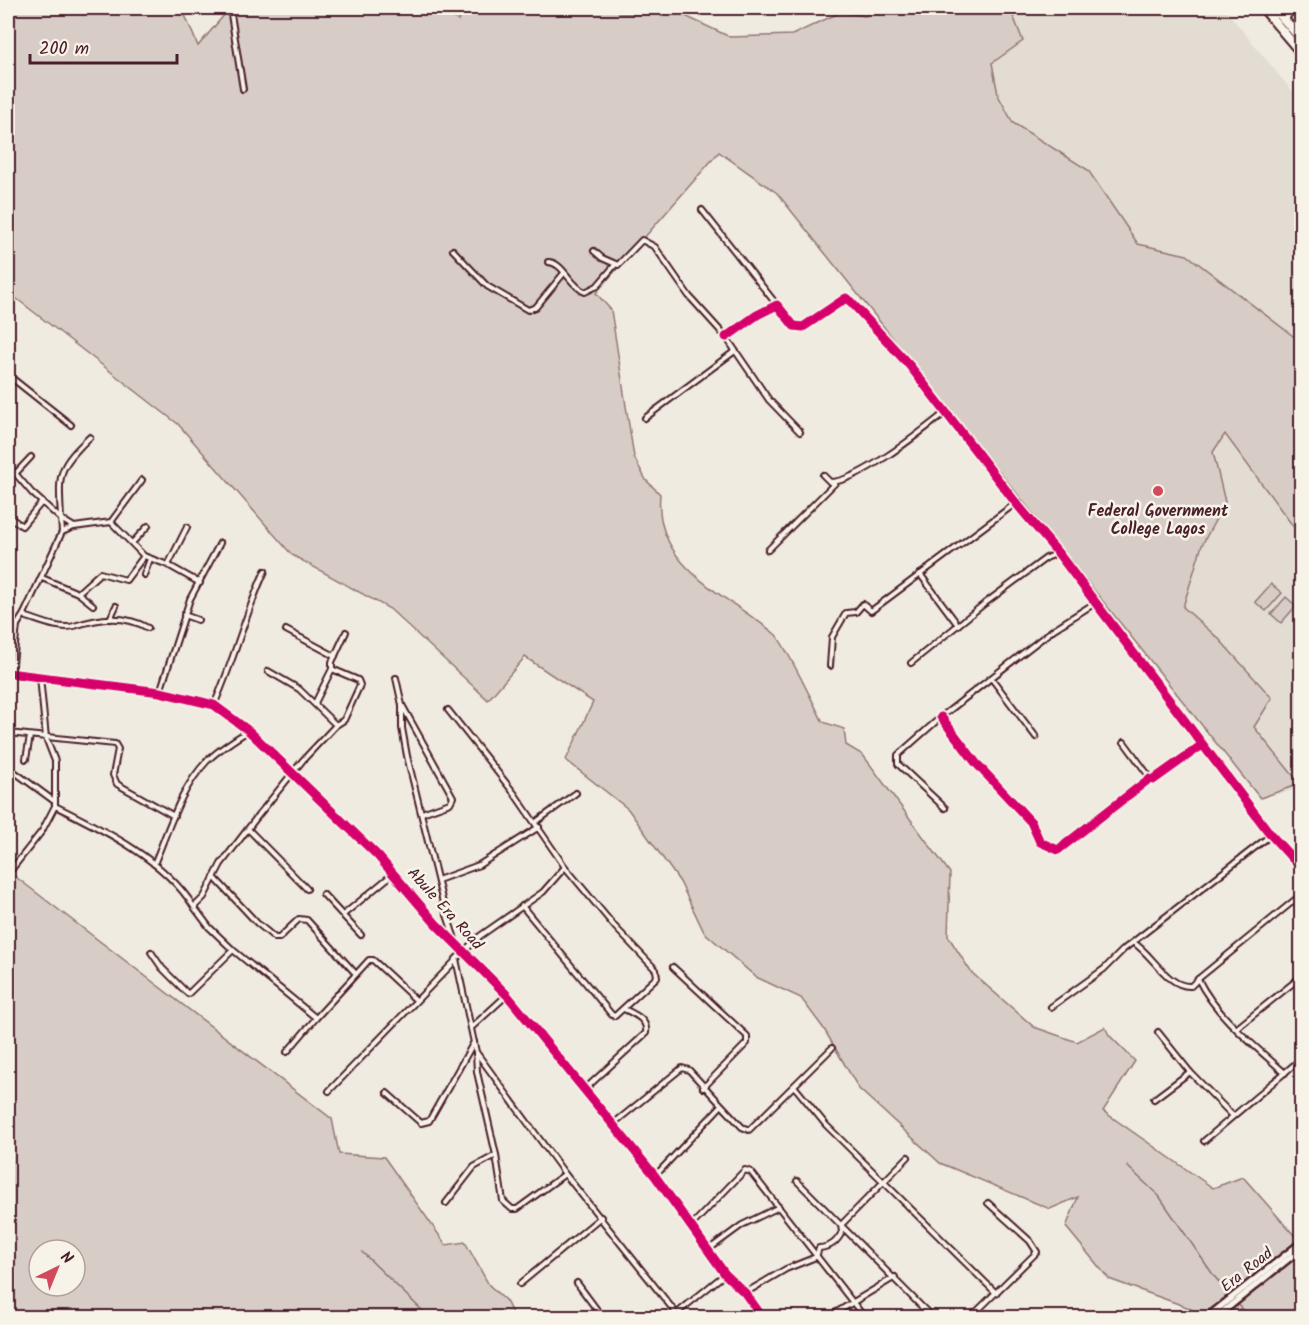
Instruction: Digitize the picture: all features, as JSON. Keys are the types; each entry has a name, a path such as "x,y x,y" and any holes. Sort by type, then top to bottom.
{"highway":[{"path":"1263,8 1302,54"},
{"path":"1274,8 1302,39"}],"street":[{"path":"230,8 243,88"},
{"path":"1285,21 1294,8"},
{"path":"702,210 794,326 803,327 846,298 910,366 1016,503 1058,553 1271,835 1302,869"},
{"path":"548,262 553,262 577,287 588,291 597,286 615,265 642,240 655,247 689,296 726,338 769,400 800,432"},
{"path":"453,250 487,286 528,310 536,307 564,273"},
{"path":"594,250 615,265"},
{"path":"726,338 757,315 777,305"},
{"path":"645,418 735,351"},
{"path":"8,375 71,425"},
{"path":"768,550 835,482 869,467 946,412"},
{"path":"10,673 17,625 42,578 62,532 59,485 63,466 90,437"},
{"path":"15,474 31,457"},
{"path":"8,465 42,502 74,527"},
{"path":"824,474 830,482 835,482"},
{"path":"62,532 74,527 111,522 142,480"},
{"path":"8,516 22,526 42,502"},
{"path":"830,666 832,637 846,613 856,612 863,604 871,611 1016,503"},
{"path":"111,522 144,556 168,565 200,583"},
{"path":"132,543 148,526"},
{"path":"168,565 187,527"},
{"path":"160,692 190,599 220,543"},
{"path":"911,663 1022,576 1058,553"},
{"path":"78,593 100,573 126,580 144,556"},
{"path":"144,575 150,559"},
{"path":"214,705 233,659 250,603 265,571"},
{"path":"920,574 958,625"},
{"path":"42,578 78,593 93,605"},
{"path":"945,808 896,760 906,747 940,717 1054,629 1095,603"},
{"path":"111,619 116,606"},
{"path":"24,614 27,617 64,626 111,619 132,620 148,628"},
{"path":"184,615 198,620"},
{"path":"286,630 335,656"},
{"path":"315,703 332,669 346,632"},
{"path":"194,907 204,897 214,877 248,828 336,725 344,720 360,682 335,668 332,669"},
{"path":"268,671 299,689 336,725"},
{"name":"Abule Era Road","path":"10,673 160,692 214,705 249,731 394,873 436,924 507,995 655,1176 725,1274 745,1293 763,1317"},
{"path":"8,874 42,831 55,804 55,761 46,738 40,677"},
{"path":"396,678 402,705 402,728 438,880 457,945"},
{"path":"992,679 1036,737"},
{"path":"402,705 453,797 450,803 422,813"},
{"path":"447,710 536,822 565,867 615,927 656,970 657,977 615,1016 610,1013 522,906"},
{"path":"940,717 976,763 1031,822 1040,842 1053,850 1058,850 1149,779 1153,780 1202,745"},
{"path":"154,864 174,816 198,771 218,751 249,731"},
{"path":"8,734 115,744 118,749 113,775 117,784 174,816"},
{"path":"26,759 30,736"},
{"path":"1124,742 1153,780"},
{"path":"16,774 55,804 154,864 181,888 209,927 233,950 316,1018"},
{"path":"536,822 576,793"},
{"path":"438,880 479,865 539,827"},
{"path":"248,828 307,889"},
{"path":"1051,1007 1104,969 1124,949 1271,835"},
{"path":"329,1091 480,936 552,884 565,867"},
{"path":"343,915 394,873"},
{"path":"214,877 268,934 279,938 299,920 307,920 356,974"},
{"path":"324,894 361,935"},
{"path":"1134,943 1148,952 1160,968 1179,984 1191,986 1302,894"},
{"path":"151,952 162,968 188,994 233,950"},
{"path":"456,959 475,1041 477,1072 496,1155 503,1201 512,1209 524,1205 565,1174"},
{"path":"287,1052 356,974 373,960 416,1000"},
{"path":"673,967 747,1036 747,1043 703,1088"},
{"path":"1237,1028 1302,976"},
{"path":"1197,979 1206,994 1237,1028 1285,1073"},
{"path":"472,1027 507,995"},
{"path":"585,1089 646,1033 645,1023 624,1009"},
{"path":"1158,1032 1190,1072 1233,1116"},
{"path":"387,1093 421,1122 429,1121 475,1041"},
{"path":"613,1124 682,1068 689,1070 703,1088 742,1128 749,1130 832,1048"},
{"path":"476,1052 565,1174 678,1316"},
{"path":"1204,1141 1302,1058"},
{"path":"1154,1099 1190,1072"},
{"path":"794,1086 826,1125 996,1293"},
{"path":"655,1176 721,1106"},
{"path":"446,1203 474,1167 496,1155"},
{"path":"841,1225 908,1156"},
{"path":"690,1227 745,1170 751,1172 865,1317"},
{"path":"797,1181 933,1317"},
{"path":"970,1317 1037,1252 1030,1241 988,1203"},
{"path":"708,1250 742,1225 779,1208"},
{"path":"520,1284 601,1217"},
{"path":"745,1293 786,1269 816,1257 819,1248 827,1248 838,1240 842,1232 841,1225"},
{"name":"Era Road","path":"1206,1317 1236,1297 1291,1254 1302,1242"},
{"path":"1291,1254 1302,1248"},
{"path":"671,1317 678,1316 725,1274"},
{"path":"827,1317 895,1277"},
{"path":"577,1283 603,1317"},
{"path":"1215,1317 1228,1303"}],"shaded area":[{"path":"8,8 182,8 198,46 230,8 441,8 458,21 467,8 615,8 620,13 681,14 730,37 792,35 841,12 865,16 878,8 1010,8 1023,41 992,63 998,95 1013,123 1088,170 1138,244 1187,255 1301,342 1301,537 1225,434 1213,452 1225,502 1202,545 1183,607 1219,639 1272,698 1254,727 1300,784 1260,798 777,193 719,152 596,293 611,310 634,457 646,480 660,494 661,520 668,542 681,561 716,592 775,634 792,661 823,722 844,729 846,745 863,755 950,873 948,936 971,972 1034,1027 1077,1042 1105,1027 1109,1035 1135,1061 1103,1111 1213,1188 1243,1177 1301,1243 1301,1317 1205,1317 1187,1307 1109,1279 1066,1227 1078,1197 1050,1209 940,1163 859,1089 824,1029 801,998 756,977 704,932 680,882 628,809 566,760 593,702 525,657 488,700 390,609 292,555 178,424 8,292"},
{"name":"Federal Government College Lagos","path":"878,8 1224,8 1301,102 1301,789 1260,798 777,193"},
{"path":"1271,584 1282,593 1266,611 1255,602"},
{"path":"1286,597 1296,606 1281,623 1271,614"},
{"path":"8,871 332,1119 339,1154 384,1157 446,1245 465,1242 489,1285 506,1301 514,1317 8,1317"}],"waterway":[{"path":"1127,1166 1159,1196 1214,1276 1231,1296"},
{"path":"362,1252 430,1318"},
{"path":"1236,1302 1249,1318"}],"cycle path":[{"path":"726,337 757,315 777,305 794,326 803,327 846,298 851,302 910,366 1016,503 1058,553 1271,835 1302,869"},
{"path":"8,673 160,692 202,702 214,705 249,731 378,856 436,924 507,995 655,1176 725,1274 745,1293 763,1318"},
{"path":"941,717 976,763 1031,822 1040,842 1058,850 1149,779 1153,780 1202,745"}],"place":[{"name":"Federal Government College Lagos","path":"1158,491"}]}
